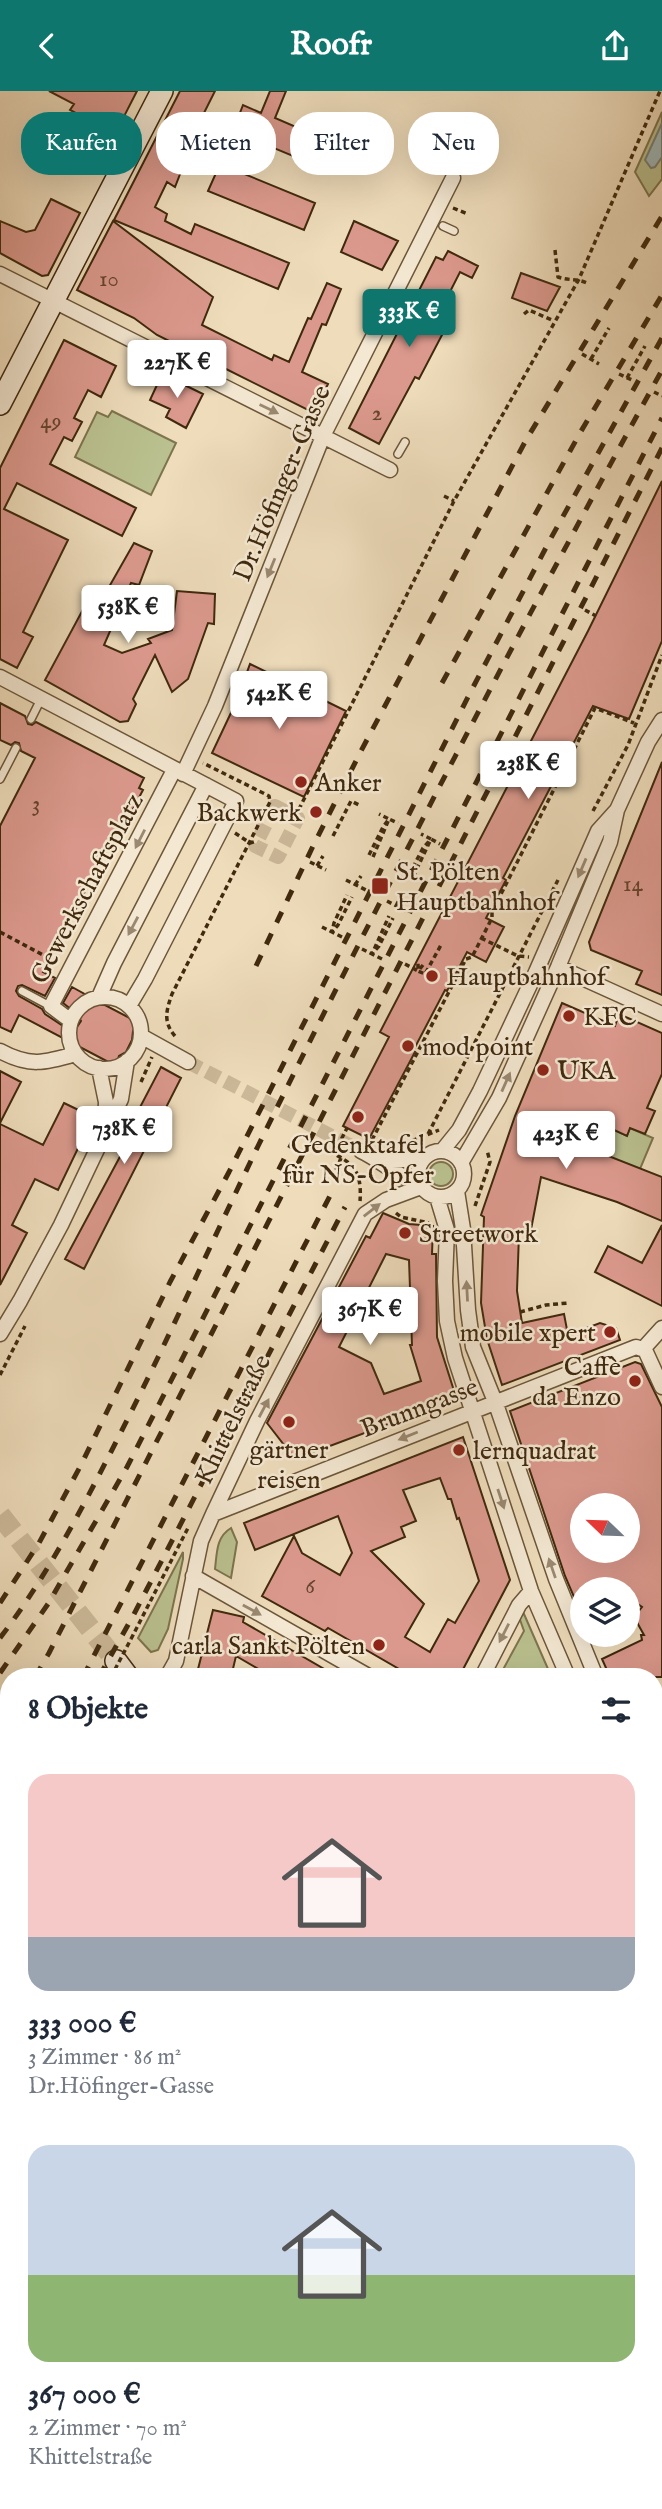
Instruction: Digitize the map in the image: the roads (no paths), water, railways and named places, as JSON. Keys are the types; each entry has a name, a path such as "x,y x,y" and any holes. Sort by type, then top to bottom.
{"street":[{"path":"0,404 162,91"},
{"name":"Dr.Höfinger-Gasse","path":"179,772 242,641 323,436 453,178"},
{"path":"0,274 390,470"},
{"path":"0,677 236,801 129,1006"},
{"path":"461,1164 499,1098 610,842 617,810 648,742 662,720"},
{"name":"Gewerkschaftsplatz","path":"71,1021 51,1006 179,772"},
{"path":"99,997 206,785"},
{"path":"442,1151 459,1130 480,1091 542,960 598,831 617,810"},
{"path":"558,967 662,1014"},
{"path":"99,997 115,998 129,1006 140,1025 141,1036 136,1050 127,1061 119,1066 99,1068 82,1060 75,1053 69,1038 71,1021 77,1009 87,1001 99,997"},
{"path":"141,1036 188,1062"},
{"path":"0,1051 11,1058 32,1063 46,1063 75,1053"},
{"path":"0,1334 61,1225 121,1099 127,1061"},
{"path":"99,1068 106,1102 104,1135"},
{"path":"366,1147 391,1171 421,1185 428,1193 437,1197 451,1195 457,1191 464,1178 457,1157 442,1151 433,1152 423,1159 418,1169 421,1185"},
{"path":"382,1161 423,1159"},
{"name":"Khittelstraße","path":"172,1668 176,1661 201,1541 257,1421 365,1214 386,1199 421,1185"},
{"path":"457,1191 473,1347 496,1404 556,1579 592,1668"},
{"path":"437,1197 447,1230 447,1321 455,1358 531,1591 564,1668"},
{"path":"662,1328 645,1352 662,1387"},
{"name":"Brunngasse","path":"212,1514 636,1347 645,1352"},
{"path":"192,1576 354,1668"},
{"path":"487,1668 519,1605 531,1591"}],"lane":[{"path":"443,226 454,231"},
{"path":"207,378 214,363"},
{"path":"398,454 405,443"},
{"path":"31,719 41,699"},
{"path":"0,779 16,748"},
{"path":"22,991 51,1006"}],"water":[{"path":"662,123 662,157 655,167 651,168 645,160"}],"tunnel":[{"path":"275,806 298,818 278,857 255,846 275,806"},
{"path":"188,1062 361,1151"},
{"path":"0,1515 116,1661"}],"railway":[{"path":"256,966 361,751 526,440 662,216"},
{"path":"442,683 580,433 662,295"},
{"path":"0,1603 39,1543 81,1465 170,1282 229,1172 469,695 551,538 662,338"},
{"path":"0,1638 50,1564 93,1487 357,947 507,657 662,370"},
{"path":"3,1668 48,1604 127,1467 662,418"},
{"path":"40,1668 662,448"},
{"path":"88,1668 334,1188"},
{"path":"104,1668 345,1207"}],"place":[{"name":"Anker","path":"301,782"},
{"name":"Backwerk","path":"316,812"},
{"name":"St. Pölten Hauptbahnhof","path":"380,886"},
{"name":"Hauptbahnhof","path":"432,976"},
{"name":"KFC","path":"569,1016"},
{"name":"mod point","path":"408,1046"},
{"name":"UKA","path":"543,1070"},
{"name":"Gedenktafel für NS-Opfer","path":"358,1117"},
{"name":"Streetwork","path":"405,1233"},
{"name":"mobile xpert","path":"610,1332"},
{"name":"Caffè da Enzo","path":"635,1381"},
{"name":"gärtner reisen","path":"289,1422"},
{"name":"lernquadrat","path":"459,1450"},
{"name":"carla Sankt Pölten","path":"379,1645"}]}
